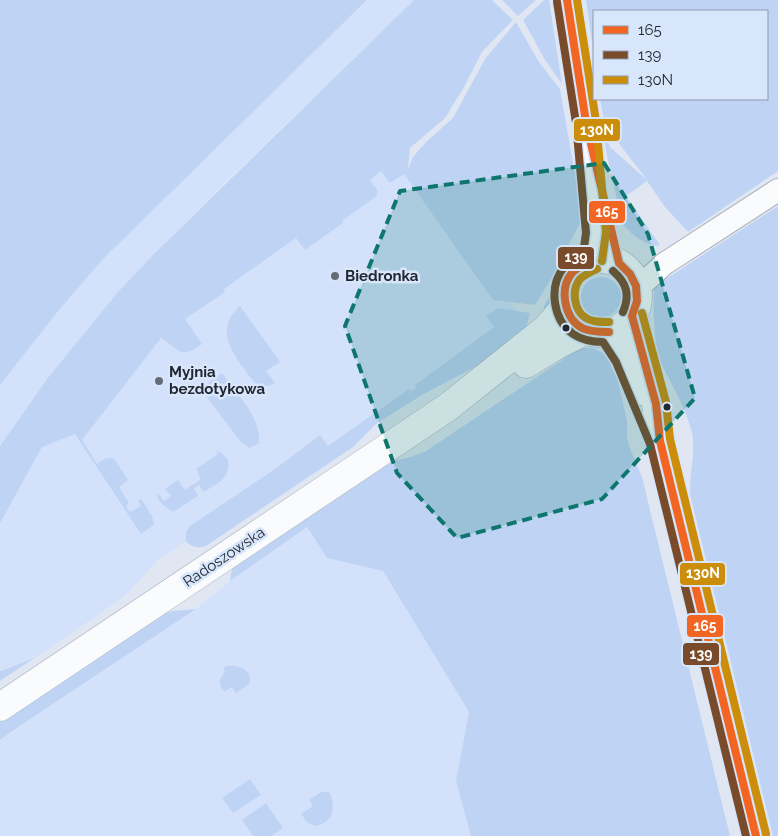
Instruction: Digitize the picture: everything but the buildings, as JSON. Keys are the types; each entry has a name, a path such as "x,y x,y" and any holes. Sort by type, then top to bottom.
{"street":[{"path":"567,0 586,122 596,233 620,271 636,307 632,316 620,328 598,331 579,326 569,314 566,306 565,291 572,273 581,265 620,271 664,264 778,190"},
{"name":"Radoszowska","path":"0,707 448,407 546,328 566,306"},
{"path":"632,316 656,404 660,441 756,836"},
{"path":"598,331 625,357 660,441"},
{"name":"Radoszowska","path":"448,407 504,377 557,344 598,331"}],"highlighted area":[{"path":"604,163 648,234 695,398 602,499 457,538 397,473 345,326 400,191"}],"shaded area":[{"path":"0,0 367,0 104,258 59,310 0,385"},
{"path":"368,0 414,0 233,175 117,293 47,379 0,446 0,385 59,310 104,258"},
{"path":"414,0 492,0 513,20 482,52 445,118 410,148 408,169 413,157 426,142 453,118 485,59 516,22 539,62 560,89 577,186 581,221 551,279 535,305 493,300 404,174 390,183 381,171 370,180 378,191 376,193 378,195 342,221 343,223 305,250 296,238 224,289 225,292 185,319 202,344 189,352 180,352 161,338 82,440 97,464 108,458 115,460 128,480 119,487 129,503 126,506 130,512 141,506 138,501 141,499 152,516 154,525 141,534 75,434 42,447 0,523 0,446 47,379 117,293 154,254"},
{"path":"502,0 536,0 518,16"},
{"path":"544,0 549,0 562,84 545,60 523,20"},
{"path":"586,0 778,0 778,171 688,232 665,207 647,181 626,196 660,245 651,245 630,232 623,224 607,156 605,125 600,100 768,100 768,10 593,10 593,49","holes":["611,133 647,180 610,147 608,141"]},
{"path":"357,108 522,317 158,560 124,597 35,658 0,670 0,523 42,447 75,434"},
{"path":"778,206 778,836 773,836 690,494 692,433 682,406 661,363 655,335 654,301 655,284 669,277"},
{"path":"582,245 581,258 567,271 560,283 558,298 544,313 544,306 577,249"},
{"path":"601,277 615,283 621,297 615,311 601,317 587,311 581,297 587,283"},
{"path":"240,306 280,362 266,371 275,383 266,386 256,384 232,350 227,335 227,328 233,313"},
{"path":"498,308 530,313 526,328 490,359 422,395 376,424 353,447 206,546 195,547 186,542 186,532 190,526 275,469 320,435 328,446 409,389 411,391 416,388 415,385 494,327 486,316"},
{"path":"593,348 603,353 618,381 627,421 629,446 642,477 730,836 471,836 456,781 469,712 383,571 327,558 307,527 230,581 232,568 239,560 386,462 411,457 426,451 577,350"},
{"path":"222,373 247,406 256,425 259,443 249,448 241,442 205,395 207,384"},
{"path":"216,450 228,459 227,471 222,479 204,492 199,485 194,488 198,496 173,512 159,500 158,493 164,501 171,496 165,489 178,480 185,490 201,479 196,469 218,454"},
{"path":"307,527 327,558 383,571 469,712 456,781 472,836 0,836 0,740 196,609 230,581"},
{"path":"196,609 0,740 0,720 163,613"},
{"path":"35,658 30,661 0,681 0,671"},
{"path":"226,666 240,667 247,671 250,679 249,684 236,693 232,687 224,692 220,685 220,679 225,672 223,668"},
{"path":"250,779 261,795 233,813 222,798"},
{"path":"321,792 330,793 333,809 332,814 326,821 316,826 308,823 301,814 313,806 309,800"},
{"path":"266,803 283,828 272,836 253,836 242,820"}],"transit line":[{"name":"165","path":"567,0 586,122 619,263 630,274 636,286 637,301 632,316 656,404 660,441 756,836"},
{"name":"130N","path":"577,0 596,121 606,232 602,261"},
{"name":"139","path":"557,2 576,123 586,233 583,254 568,263 559,275 555,293 557,312 566,328 573,334 580,338 603,342 616,362 650,444 746,836"},
{"name":"165","path":"592,260 576,269 568,279 565,302 571,317 582,328 592,331 609,332"},
{"name":"130N","path":"597,269 580,279 577,284 575,289 576,305 586,318 594,321 609,322"},
{"name":"139","path":"613,271 621,280 626,290 627,295 623,312"},
{"name":"130N","path":"642,313 666,402 670,439 766,834"}],"place":[{"name":"Biedronka","path":"335,276"},
{"name":"Myjnia bezdotykowa","path":"159,381"}]}
